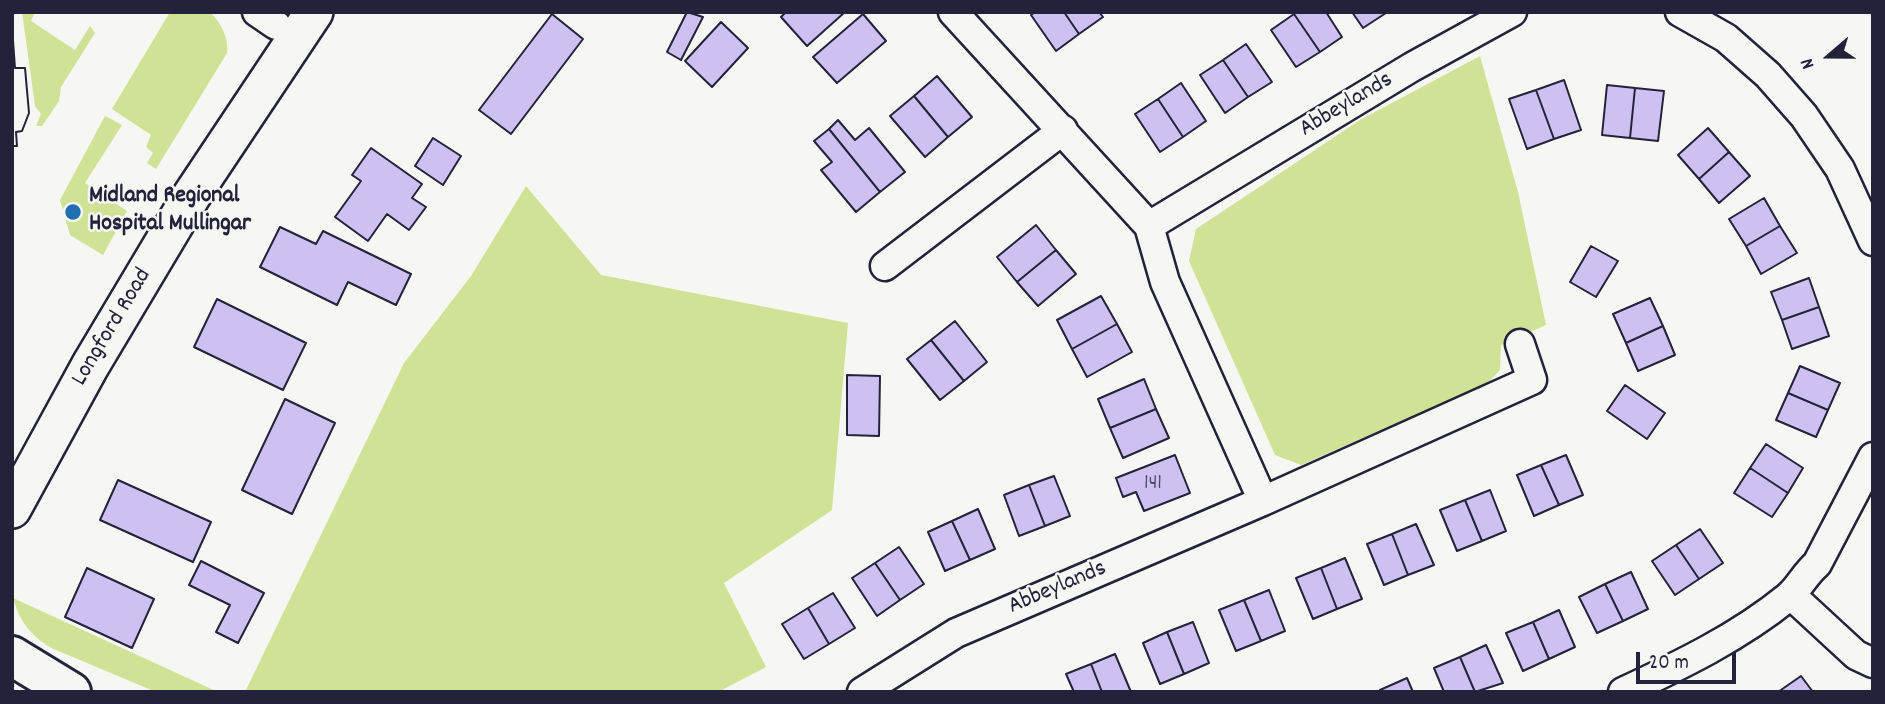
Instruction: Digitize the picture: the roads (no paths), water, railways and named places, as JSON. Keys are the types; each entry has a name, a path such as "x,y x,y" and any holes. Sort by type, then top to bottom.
{"main road":[{"path":"12,656 71,692"}],"street":[{"name":"Longford Road","path":"12,509 90,366 192,195 314,12"},
{"path":"953,12 1149,226 1165,282 1263,500"},
{"name":"Abbeylands","path":"1149,226 1412,67 1512,12"},
{"path":"1681,12 1727,38 1768,75 1804,116 1840,169 1873,241"},
{"path":"12,459 162,206 279,19"},
{"path":"884,266 1063,131"},
{"name":"Abbeylands","path":"862,692 956,633 1532,380 1520,344"},
{"path":"1623,692 1702,655 1791,595 1804,575 1816,564 1873,457"},
{"path":"1791,595 1856,655 1873,663"}],"place":[{"name":"Midland Regional Hospital Mullingar","path":"73,212"}]}
